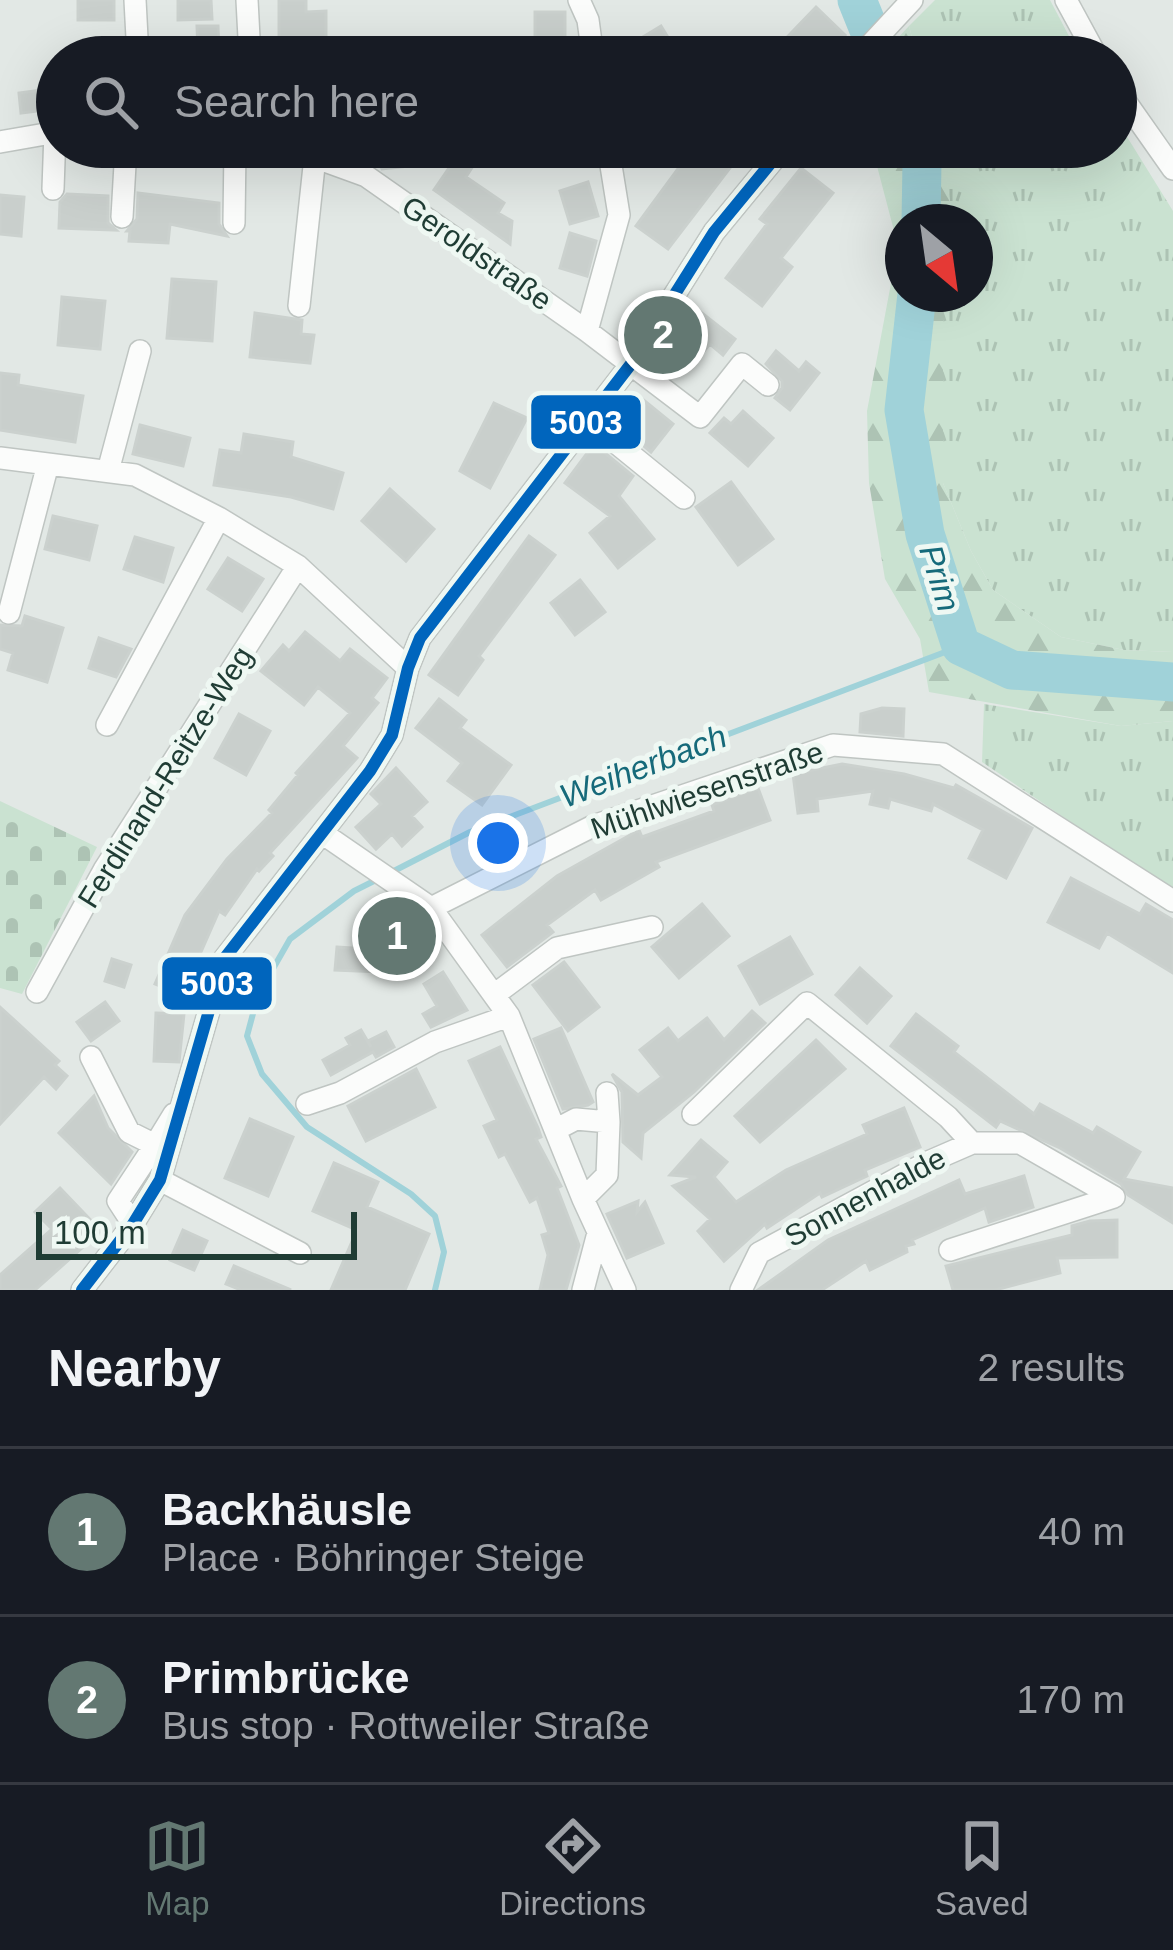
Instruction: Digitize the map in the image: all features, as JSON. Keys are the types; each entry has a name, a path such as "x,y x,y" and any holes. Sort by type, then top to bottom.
{"street":[{"path":"135,0 137,36"},
{"path":"247,0 249,36"},
{"path":"579,0 590,36"},
{"path":"1066,0 1086,36"},
{"path":"878,36 907,5"},
{"path":"1137,118 1173,170"},
{"path":"0,142 36,136"},
{"path":"53,189 54,168"},
{"path":"122,217 124,168"},
{"path":"234,223 235,168"},
{"path":"298,306 313,168"},
{"name":"Geroldstraße","path":"343,168 366,176 587,331 706,423 742,364 768,386"},
{"path":"587,331 619,215 611,168"},
{"path":"82,1290 160,1180 224,959 370,771 392,735 408,668 421,638 631,364 714,232 767,168"},
{"path":"108,471 140,351"},
{"path":"588,420 684,498"},
{"path":"0,458 135,475 219,518 298,566 408,668"},
{"path":"9,613 48,464"},
{"path":"107,725 219,518"},
{"name":"Ferdinand-Reitze-Weg","path":"37,992 104,870 298,566"},
{"name":"Mühlwiesenstraße","path":"431,908 593,826 833,745 943,754 1173,902"},
{"path":"322,833 431,908 509,1016 625,1290"},
{"path":"494,995 557,948 652,927"},
{"path":"693,1114 808,1003 948,1117 972,1143"},
{"path":"307,1104 340,1093 435,1042 509,1016"},
{"path":"91,1057 129,1132 155,1145"},
{"path":"584,1199 608,1174 608,1093"},
{"path":"133,1224 118,1201 182,1100"},
{"path":"555,1130 576,1119 609,1122"},
{"name":"Sonnenhalde","path":"740,1290 759,1253 972,1143 1020,1143 1114,1197 950,1250"},
{"path":"160,1180 300,1253"},
{"path":"583,1290 598,1234"}],"green space":[{"path":"935,0 1050,0 1069,36 912,36 909,26"},
{"path":"1137,153 1173,211 1173,652 1124,650 1061,637 993,590 943,483 943,312 993,312 993,204 950,204 944,168 1137,168"},
{"path":"878,168 945,168 950,204 887,204"},
{"path":"886,312 943,312 943,483 971,551 993,590 1061,637 1124,650 1173,652 1173,721 1121,726 929,692 920,639 885,579 869,483 867,411"},
{"path":"984,704 1121,726 1173,721 1173,891 982,762"},
{"path":"0,801 97,847 22,994 0,988"}],"building":[{"path":"78,0 114,0 114,20 78,20"},
{"path":"178,0 211,0 212,19 178,20"},
{"path":"279,0 306,0 306,12 326,11 326,36 279,36"},
{"path":"816,7 845,35 844,36 788,36"},
{"path":"535,12 565,12 565,36 535,36"},
{"path":"197,26 218,26 218,36 197,36"},
{"path":"661,26 667,36 645,36"},
{"path":"36,91 36,111 21,113 19,93"},
{"path":"449,168 472,168 466,177 504,203 498,213 512,221 510,244 434,190"},
{"path":"679,168 730,168 668,249 636,226"},
{"path":"801,168 833,193 781,258 792,267 762,306 726,278 767,224 760,219"},
{"path":"588,182 598,216 570,224 560,191"},
{"path":"138,193 219,203 219,224 227,236 170,224 168,243 129,241 127,231 137,219"},
{"path":"67,194 108,196 108,223 116,230 59,228 60,202"},
{"path":"0,195 24,197 21,236 0,234"},
{"path":"570,233 596,241 587,276 560,268"},
{"path":"172,279 216,282 212,341 167,338"},
{"path":"62,297 105,301 100,349 58,345"},
{"path":"698,310 735,339 723,355 710,344 687,371 665,353"},
{"path":"255,313 302,320 301,334 314,335 310,363 250,357"},
{"path":"776,351 799,371 806,362 819,373 790,410 775,398 782,381 766,364"},
{"path":"0,373 19,375 18,385 83,396 75,442 0,430"},
{"path":"641,398 673,424 651,452 619,425"},
{"path":"494,403 527,418 490,488 460,471"},
{"path":"743,411 773,438 748,466 710,433 724,418 731,424"},
{"path":"140,425 190,438 183,466 133,454"},
{"path":"244,434 293,442 291,457 343,473 333,509 214,485 220,450 241,453"},
{"path":"594,444 633,476 619,496 654,539 618,568 590,533 610,516 565,483"},
{"path":"731,482 773,539 738,565 696,507"},
{"path":"390,489 434,529 406,561 362,521"},
{"path":"53,516 97,526 89,560 45,549"},
{"path":"529,536 555,555 479,656 483,660 458,695 429,675"},
{"path":"135,537 173,548 163,582 124,569"},
{"path":"228,558 263,579 242,611 208,589"},
{"path":"580,580 605,612 575,635 551,603"},
{"path":"25,616 63,628 47,682 8,670 13,653 0,649 0,625 22,626"},
{"path":"305,632 340,661 350,649 387,678 372,698 378,703 343,746 357,758 270,853 273,856 257,869 225,915 219,911 182,995 155,984 185,915 227,859 272,813 269,810 296,773 350,713 318,687 304,705 261,671 283,645 289,651"},
{"path":"99,638 131,649 116,677 89,668"},
{"path":"439,699 466,720 460,728 511,765 482,805 448,781 462,763 416,728"},
{"path":"904,709 903,736 860,732 861,714"},
{"path":"239,714 270,731 246,775 215,758"},
{"path":"842,764 956,785 1032,828 1006,878 969,858 983,830 933,804 931,811 890,799 888,808 870,804 873,791 817,799 818,811 798,813 793,774"},
{"path":"396,768 427,802 412,816 422,827 402,846 392,834 376,849 356,827 381,804 371,794"},
{"path":"758,788 770,820 656,862 659,867 601,900 595,890 547,925 553,932 507,967 482,935 557,876 639,830 642,837 714,811 712,805"},
{"path":"1071,878 1140,914 1146,904 1173,920 1173,973 1107,933 1099,948 1048,922"},
{"path":"702,904 729,936 679,978 652,947"},
{"path":"790,937 812,974 760,1004 739,966"},
{"path":"337,947 381,950 380,972 335,970"},
{"path":"112,959 131,965 124,987 105,981"},
{"path":"564,962 599,1007 568,1031 533,985"},
{"path":"860,968 891,996 867,1023 836,995"},
{"path":"443,972 467,1010 431,1027 423,1014 437,1006 424,984"},
{"path":"105,1002 119,1021 91,1041 77,1022"},
{"path":"0,1007 59,1061 55,1065 67,1076 56,1089 44,1077 0,1124"},
{"path":"752,1011 765,1023 694,1092 643,1133 641,1158 623,1142 622,1092 612,1074 638,1095 662,1077 640,1050 668,1028 678,1041 707,1018 724,1040"},
{"path":"156,1013 184,1014 179,1062 154,1061"},
{"path":"916,1014 958,1046 954,1052 1034,1114 1040,1104 1093,1133 1097,1127 1140,1152 1124,1179 1173,1188 1173,1223 1128,1195 1121,1184 1060,1148 1000,1121 996,1127 891,1046"},
{"path":"561,1028 593,1102 588,1105 563,1109 534,1039"},
{"path":"361,1030 371,1047 368,1041 386,1032 394,1047 376,1057 373,1052 331,1075 323,1060 350,1045 346,1038"},
{"path":"816,1040 845,1069 760,1142 735,1116"},
{"path":"500,1047 538,1128 541,1137 536,1139 561,1186 557,1188 579,1245 566,1290 540,1290 548,1255 542,1235 549,1233 537,1198 530,1202 484,1126 497,1120 469,1061"},
{"path":"416,1069 435,1107 366,1141 348,1106"},
{"path":"94,1096 108,1128 132,1152 111,1184 59,1133"},
{"path":"904,1108 920,1147 865,1170 867,1176 822,1197 820,1193 767,1228 765,1224 724,1261 698,1231 710,1219 673,1186 696,1177 670,1175 701,1140 727,1162 714,1177 736,1202 786,1170 867,1134 863,1125"},
{"path":"250,1119 293,1137 268,1196 225,1178"},
{"path":"334,1163 378,1182 367,1207 429,1234 405,1290 331,1290 357,1230 313,1211"},
{"path":"1024,1176 1033,1207 989,1222 985,1208 912,1240 907,1252 870,1270 866,1261 822,1290 758,1290 828,1240 959,1180 965,1194"},
{"path":"60,1188 101,1231 35,1290 0,1290 0,1275 52,1229 35,1212"},
{"path":"638,1201 637,1212 645,1202 663,1243 627,1258 607,1214"},
{"path":"1117,1220 1117,1257 1057,1258 1060,1273 995,1290 953,1290 946,1266 1072,1235 1072,1226 1090,1221"},
{"path":"183,1230 207,1241 194,1270 170,1260"},
{"path":"234,1266 291,1290 241,1290 226,1284"}],"waterway":[{"name":"Prim","path":"857,0 872,36"},
{"name":"Prim","path":"921,204 922,168"},
{"name":"Prim","path":"915,312 904,410 925,534 961,646 1012,670 1173,682"},
{"name":"Weiherbach","path":"388,874 470,832 961,646"},
{"name":"Weiherbach","path":"376,880 290,939 258,995 247,1036 262,1074 307,1127 411,1194 435,1216 444,1252 435,1290"}],"transit line":[{"name":"5003","path":"82,1290 160,1180 224,959 370,771 392,735 420,638 631,364 714,232 767,168"}],"place":[{"name":"Primbrücke","path":"663,335"},
{"name":"Backhäusle","path":"397,936"}]}
